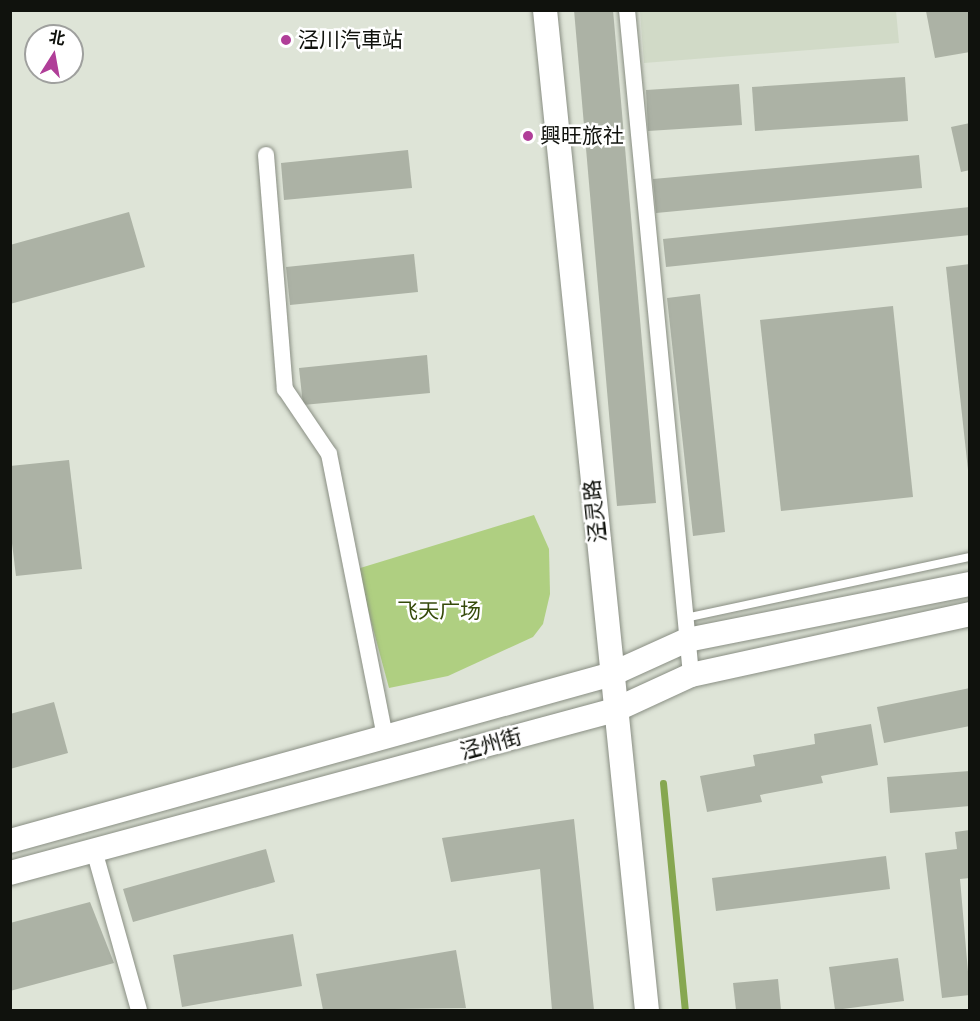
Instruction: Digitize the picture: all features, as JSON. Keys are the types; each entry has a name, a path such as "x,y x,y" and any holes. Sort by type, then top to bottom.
{"main road":[{"name":"泾灵路","path":"545,10 647,1011"},
{"name":"泾州街","path":"10,841 612,674 686,629 969,585"},
{"name":"泾州街","path":"10,873 615,710 691,675 969,614"}],"street":[{"path":"627,10 691,675"},
{"path":"266,155 285,390 329,454 385,737"},
{"path":"94,850 139,1011"}],"lane":[{"path":"686,629 969,558"}],"shaded area":[{"path":"640,11 896,11 899,43 644,63"}],"green space":[{"name":"飞天广场","path":"534,515 549,549 550,594 543,624 533,637 448,676 389,688 357,569"}],"building":[{"path":"574,10 613,10 656,503 617,506"},
{"path":"970,10 970,52 935,58 926,11"},
{"path":"905,77 908,121 755,131 752,87"},
{"path":"739,84 742,125 648,131 646,90"},
{"path":"970,123 970,170 961,172 951,127"},
{"path":"408,150 412,188 284,200 281,163"},
{"path":"919,155 922,188 656,213 653,179"},
{"path":"970,207 970,235 666,267 663,239"},
{"path":"129,212 145,267 10,304 10,245"},
{"path":"414,254 418,292 290,305 286,267"},
{"path":"970,264 970,470 968,470 946,267"},
{"path":"700,294 725,532 693,536 667,298"},
{"path":"893,306 913,497 781,511 760,320"},
{"path":"427,355 430,393 303,405 299,368"},
{"path":"69,460 82,569 16,576 10,527 10,466"},
{"path":"970,688 970,726 884,743 877,707"},
{"path":"54,702 68,753 10,769 10,714"},
{"path":"871,724 878,765 821,776 823,783 760,795 762,802 707,812 700,776 755,766 753,755 815,744 814,734"},
{"path":"970,771 970,806 890,813 887,777"},
{"path":"574,819 594,1010 552,1010 540,869 451,882 442,838"},
{"path":"970,830 970,878 960,879 970,995 942,998 925,853 957,849 955,832"},
{"path":"266,849 275,882 133,922 123,889"},
{"path":"886,856 890,889 716,911 712,878"},
{"path":"90,902 114,963 10,991 10,923"},
{"path":"293,934 302,986 182,1007 173,955"},
{"path":"456,950 466,1008 323,1010 316,974"},
{"path":"898,958 904,1001 835,1010 829,967"},
{"path":"778,979 781,1010 736,1010 733,983"}],"waterway":[{"path":"663,783 685,1010"}],"place":[{"name":"泾川汽車站","path":"286,40"},
{"name":"興旺旅社","path":"528,136"}]}
